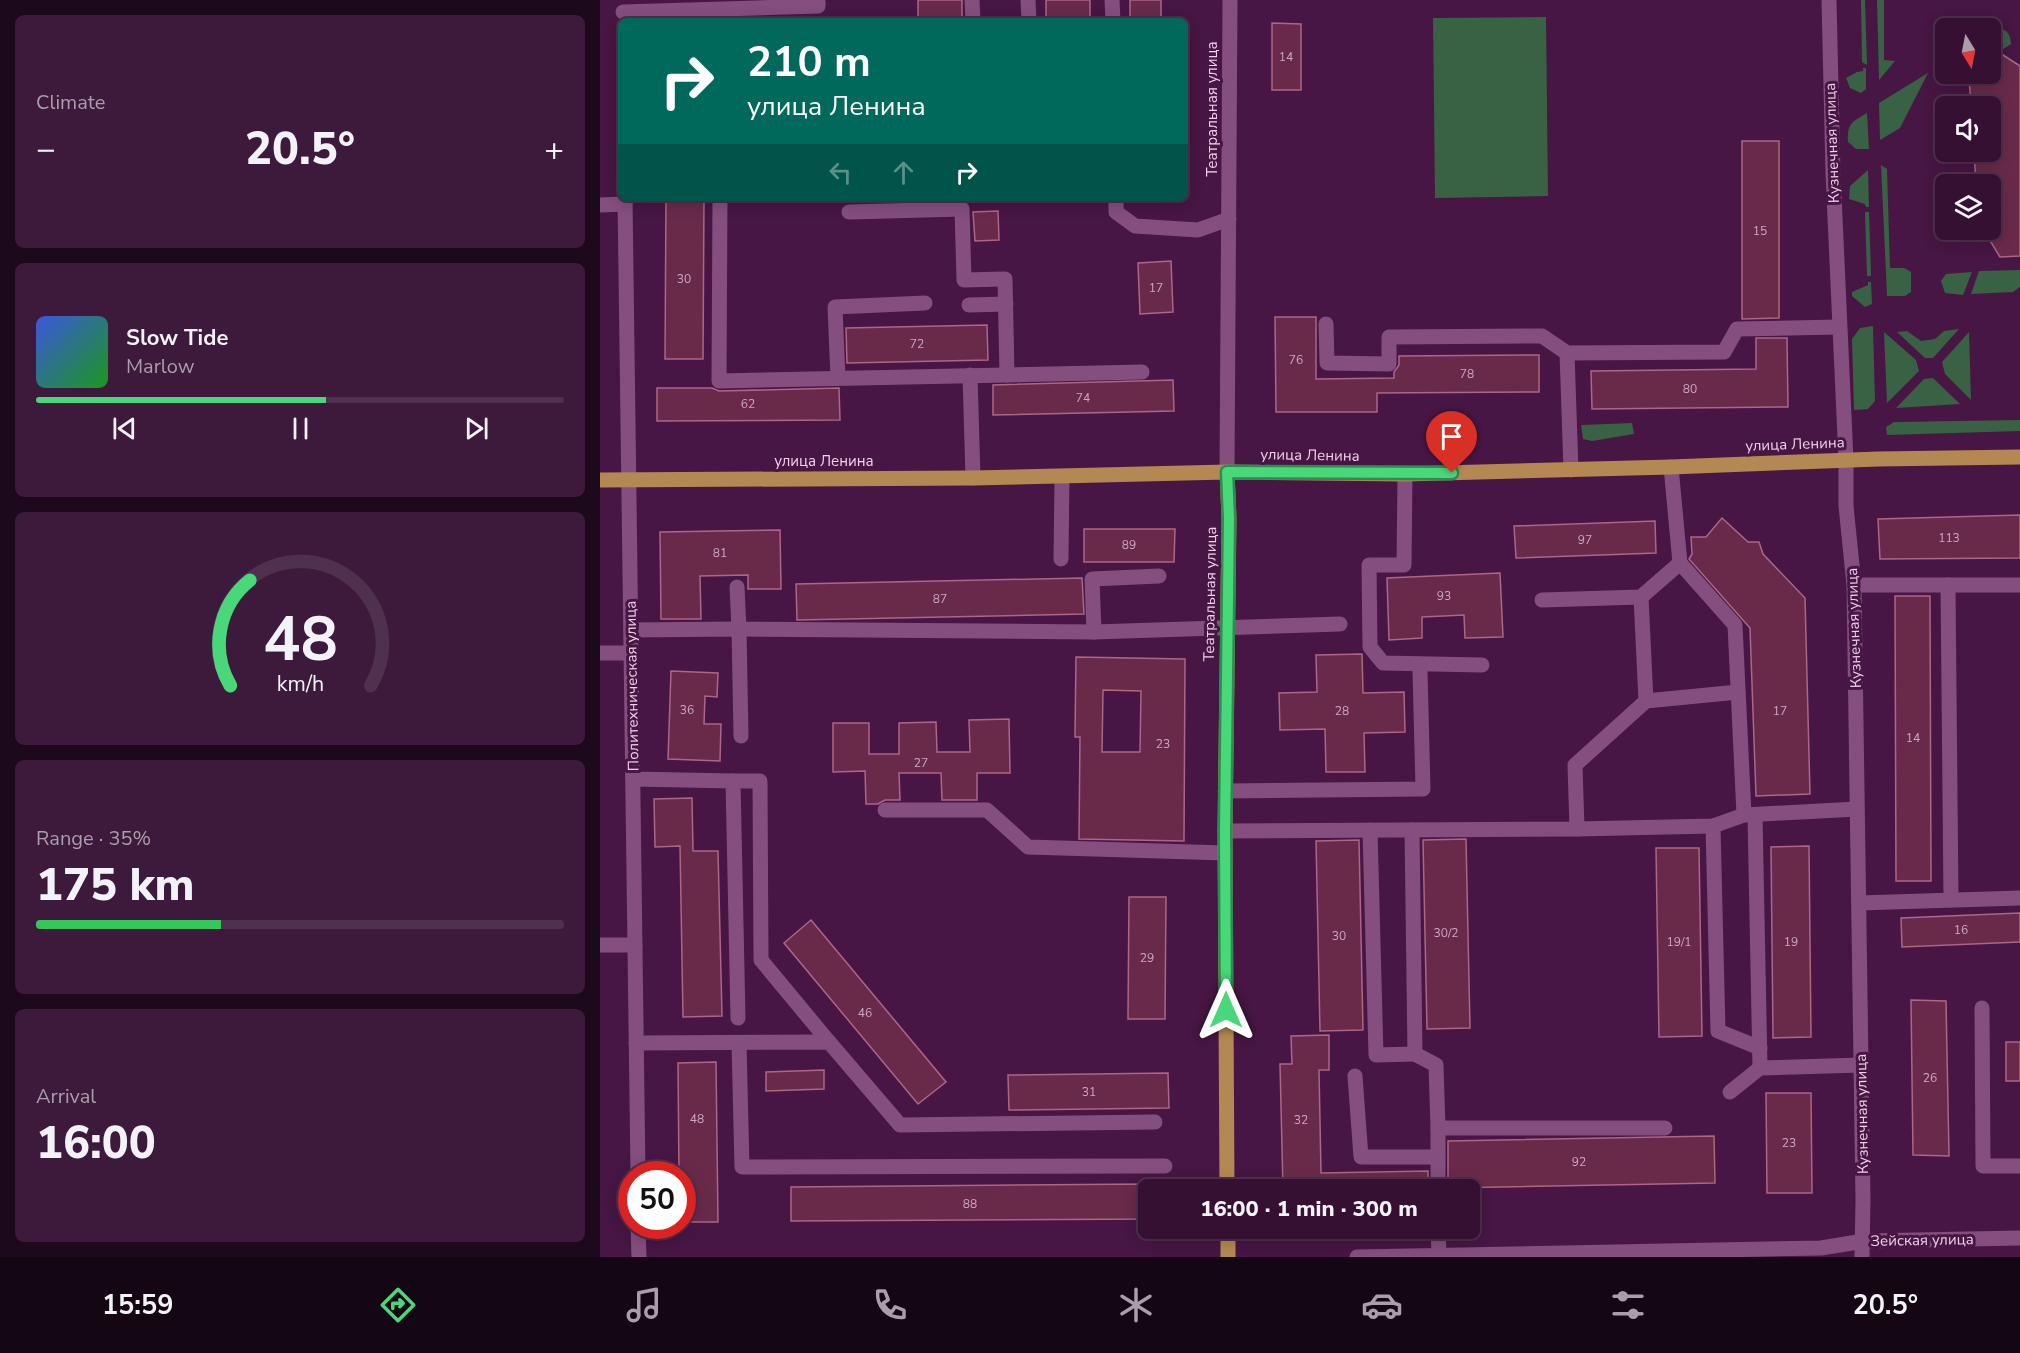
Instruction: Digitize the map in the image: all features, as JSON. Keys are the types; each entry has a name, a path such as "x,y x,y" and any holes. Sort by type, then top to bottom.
{"main road":[{"name":"улица Ленина","path":"600,480 1062,477 1227,472 1405,474 1846,460 2020,457"},
{"name":"Театральная улица","path":"1227,472 1229,518 1225,791 1227,1179"},
{"path":"1228,1239 1228,1257"}],"street":[{"path":"623,11 818,6 818,0"},
{"path":"972,0 973,18"},
{"path":"1028,0 1029,18"},
{"path":"1112,0 1113,18"},
{"name":"Театральная улица","path":"1227,472 1230,0"},
{"name":"Кузнечная улица","path":"1829,0 1832,151 1846,460 1846,506 1854,585 1864,1241 1862,1257"},
{"path":"600,205 625,201"},
{"name":"Политехническая улица","path":"625,201 638,1161"},
{"path":"720,201 719,381 1142,372"},
{"path":"1116,201 1116,212 1136,226 1198,230 1229,219"},
{"path":"849,212 962,209 964,280 1005,279 1007,375"},
{"path":"838,378 835,307 925,303"},
{"path":"969,305 1006,304"},
{"path":"1326,324 1327,363 1389,364 1389,337 1542,336 1567,353 1724,352 1737,329 1839,327"},
{"path":"1567,353 1570,470"},
{"path":"970,375 973,478"},
{"path":"1671,467 1680,563 1735,625 1738,692 1749,815 1760,1068"},
{"path":"1405,474 1404,565 1369,565 1370,647 1383,663 1482,665"},
{"path":"1061,559 1062,477"},
{"path":"1542,600 1641,597 1680,563"},
{"path":"1094,632 1092,579 1159,576"},
{"path":"1854,585 2020,585"},
{"path":"1948,585 1951,900"},
{"path":"737,587 741,736"},
{"path":"1641,597 1646,701"},
{"path":"631,630 1094,632 1340,624"},
{"path":"600,653 631,653"},
{"path":"1225,791 1423,789 1420,671"},
{"path":"1576,829 1575,765 1646,701 1738,692"},
{"path":"633,779 760,781 761,960 900,1125 1155,1122"},
{"path":"733,781 738,1018"},
{"path":"1225,831 1713,826 1749,815 1857,809"},
{"path":"885,810 987,810 1028,848 1225,853"},
{"path":"1713,826 1718,1030 1760,1048"},
{"path":"1370,830 1376,1054 1415,1054 1436,1065 1438,1179"},
{"path":"1412,830 1415,1054"},
{"path":"1858,903 2020,898"},
{"path":"600,945 635,945"},
{"path":"1982,1008 1983,1166 2020,1166"},
{"path":"636,1043 829,1042"},
{"path":"739,1043 742,1167 1165,1166"},
{"path":"1730,1092 1760,1068 1861,1065"},
{"path":"1355,1076 1361,1157 1438,1157"},
{"path":"1438,1128 1665,1128"},
{"name":"Зейская улица","path":"1357,1257 1710,1254 1821,1248 1864,1241 2020,1238"},
{"path":"638,1239 639,1257"},
{"path":"1438,1239 1438,1255"}],"green space":[{"path":"1861,0 1865,0 1867,65 1862,62"},
{"path":"1877,0 1884,0 1884,60 1895,61 1879,80"},
{"path":"1546,17 1548,196 1435,198 1433,18"},
{"path":"2001,29 2008,33 2011,44 2001,50"},
{"path":"1863,68 1866,68 1866,89 1861,93 1850,88 1846,78 1863,71"},
{"path":"1928,73 1900,128 1880,140 1879,103"},
{"path":"1867,113 1869,149 1856,149 1848,142 1848,131 1854,121"},
{"path":"1881,165 1887,169 1890,268 1904,268 1911,272 1911,292 1905,296 1887,296"},
{"path":"1868,170 1869,207 1866,207 1865,204 1849,199 1850,186"},
{"path":"1865,212 1869,212 1871,276 1867,276"},
{"path":"2020,270 2020,287 2013,292 1971,294 1979,271"},
{"path":"1972,272 1963,295 1945,293 1941,281 1946,274"},
{"path":"1868,282 1871,282 1872,304 1865,307 1852,296 1852,292 1868,285"},
{"path":"1873,326 1875,401 1868,409 1854,410 1852,339 1860,328"},
{"path":"1959,329 1933,358 1925,358 1897,332 1907,331 1921,341 1935,339 1944,331"},
{"path":"1884,332 1916,360 1919,371 1887,403"},
{"path":"1969,332 1971,400 1945,374 1942,362"},
{"path":"1933,378 1960,404 1896,408 1924,379"},
{"path":"2020,420 2020,431 1887,435 1886,427 1894,422"},
{"path":"1632,423 1634,434 1592,441 1583,439 1581,425"}],"building":[{"path":"918,0 962,0 962,18 918,18"},
{"path":"1046,0 1090,0 1090,18 1046,18"},
{"path":"1130,0 1161,0 1161,18 1130,18"},
{"path":"1272,23 1301,24 1301,90 1272,90"},
{"path":"2003,55 2020,66 2020,256 2000,257 1990,240 2001,240 2001,174 1975,174 1975,162 2001,162 2001,96 1970,96 1969,84 2001,84 2001,56"},
{"path":"1742,141 1779,141 1779,318 1742,319"},
{"path":"666,201 704,201 703,359 665,359"},
{"path":"998,211 999,240 975,241 973,212"},
{"path":"1171,261 1173,312 1140,314 1138,263"},
{"path":"1275,317 1316,317 1316,379 1394,378 1394,372 1399,365 1399,356 1539,355 1539,392 1377,393 1377,412 1276,412"},
{"path":"987,325 988,360 847,363 846,328"},
{"path":"1756,338 1787,338 1788,407 1592,409 1591,371 1756,369"},
{"path":"1173,380 1174,411 993,415 993,385"},
{"path":"657,388 712,388 719,391 839,388 840,420 657,421"},
{"path":"2020,515 2020,558 1880,559 1878,519"},
{"path":"1722,518 1748,542 1759,542 1763,554 1805,598 1810,794 1756,796 1750,628 1689,559 1692,554 1691,537 1706,537"},
{"path":"1655,521 1656,553 1516,558 1514,526"},
{"path":"1084,529 1175,529 1174,562 1084,562"},
{"path":"780,530 781,589 748,589 748,575 700,576 701,619 661,619 660,532"},
{"path":"1500,573 1503,637 1465,638 1464,615 1422,617 1422,638 1389,640 1387,578"},
{"path":"1082,578 1084,614 797,620 796,584"},
{"path":"1895,596 1930,596 1931,881 1896,881"},
{"path":"1362,654 1363,693 1404,692 1405,732 1364,733 1365,772 1326,772 1325,729 1280,730 1279,693 1317,692 1316,655"},
{"path":"1076,657 1185,659 1184,841 1079,839 1080,737 1075,737","holes":["1103,690 1141,691 1140,752 1102,752"]},
{"path":"671,671 718,673 717,697 705,696 704,724 721,724 720,761 668,759"},
{"path":"1009,719 1010,773 977,773 977,800 942,800 941,773 899,773 900,800 866,804 865,771 833,772 833,723 869,723 869,754 899,754 899,723 936,722 937,752 970,752 969,720"},
{"path":"692,798 693,851 718,851 722,1016 683,1017 680,846 655,847 654,799"},
{"path":"1466,839 1470,1028 1427,1029 1423,840"},
{"path":"1359,840 1363,1030 1320,1031 1316,841"},
{"path":"1809,846 1811,1037 1773,1038 1771,847"},
{"path":"1656,848 1699,848 1702,1036 1659,1037"},
{"path":"1129,897 1166,897 1165,1019 1128,1019"},
{"path":"2020,913 2020,942 1902,947 1901,918"},
{"path":"811,920 946,1082 918,1104 784,943"},
{"path":"1911,1000 1946,1001 1949,1156 1913,1155"},
{"path":"1329,1035 1329,1070 1319,1070 1321,1173 1428,1171 1428,1179 1283,1179 1280,1064 1292,1064 1291,1036"},
{"path":"2006,1042 2020,1042 2020,1081 2006,1081"},
{"path":"716,1062 718,1222 696,1222 696,1161 679,1161 678,1063"},
{"path":"824,1070 824,1089 766,1091 766,1072"},
{"path":"1168,1073 1169,1108 1009,1110 1008,1075"},
{"path":"1766,1093 1811,1093 1812,1193 1767,1193"},
{"path":"1714,1136 1715,1183 1480,1187 1480,1179 1448,1179 1448,1141"},
{"path":"1138,1184 1138,1219 791,1221 791,1187"}],"route":[{"path":"1226,1010 1225,831 1229,518 1227,472 1452,473"}]}
